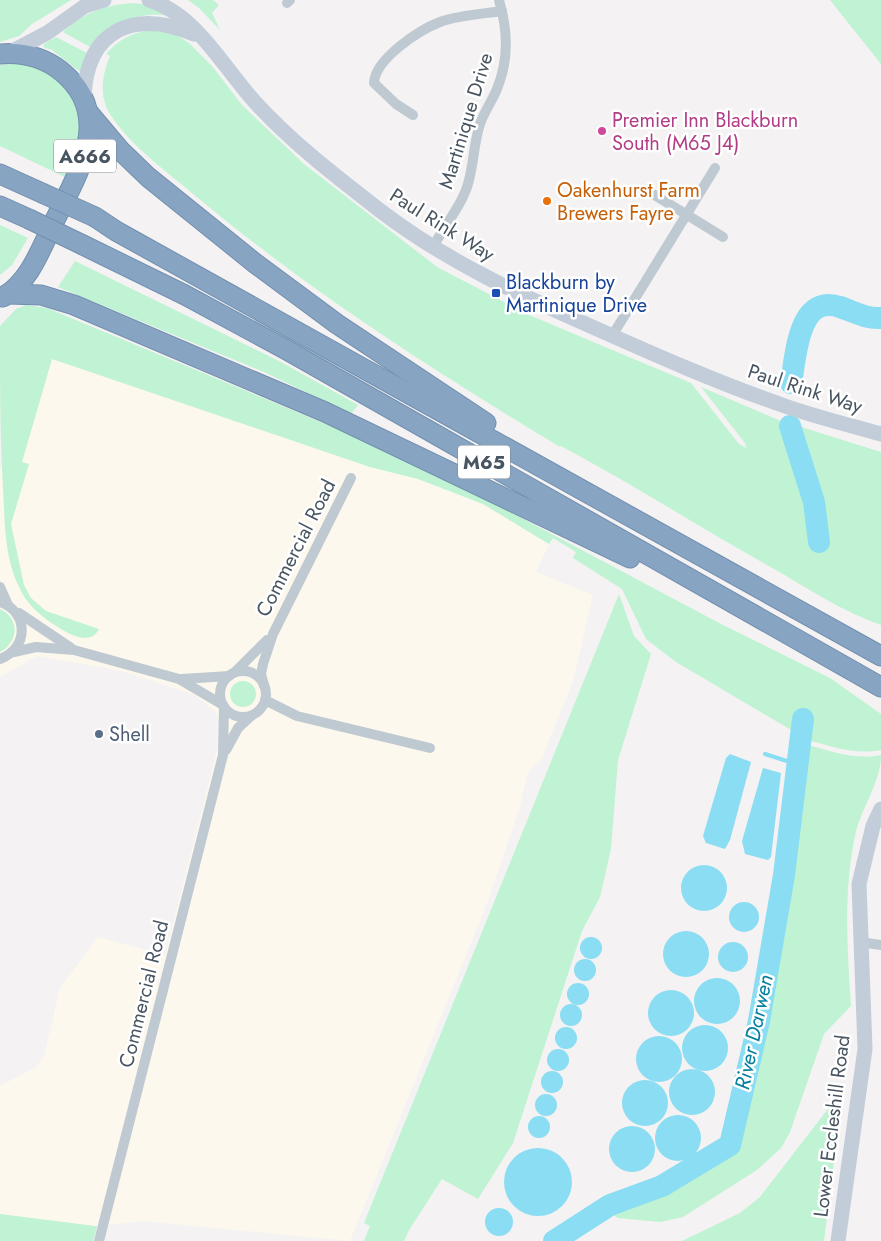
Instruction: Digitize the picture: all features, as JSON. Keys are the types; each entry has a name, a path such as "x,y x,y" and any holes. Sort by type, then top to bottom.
{"highway":[{"path":"5,54 40,58 54,66 66,75 86,105"},
{"name":"M65","path":"86,105 120,150 148,177 241,252 337,324 595,496"},
{"name":"A666","path":"2,298 28,273 82,165 88,144 86,105"},
{"name":"M65","path":"0,174 95,217 116,231 881,656"},
{"name":"M65","path":"0,206 185,296 285,349 881,687"},
{"name":"M65","path":"2,298 48,296 326,412 776,627"}],"street":[{"path":"5,54 47,33 85,6 104,0"},
{"name":"Paul Rink Way","path":"149,0 161,4 176,13 200,37 254,101 289,135 377,208 433,247 516,293 682,367 786,406 881,434"},
{"name":"Martinique Drive","path":"433,247 469,181 472,152 480,122 497,89 503,69 507,50 506,29 499,0"},
{"path":"413,115 396,104 374,83 374,76 381,62 408,40 440,22 502,11"},
{"name":"Paul Rink Way","path":"86,105 87,68 93,55 109,36 121,28 141,23 165,24 200,37"},
{"path":"612,336 715,168"},
{"path":"652,194 723,237"},
{"name":"Commercial Road","path":"264,686 261,674 273,634 351,478"},
{"path":"0,586 8,605 23,626 22,636 0,666"},
{"path":"8,605 41,630 74,650"},
{"name":"Commercial Road","path":"232,674 273,634"},
{"path":"7,656 36,647 74,650 179,679 207,679 249,672 260,680 264,686 265,700 255,713 242,717 235,715 224,706 179,679"},
{"path":"224,706 220,693 224,680 232,674"},
{"path":"265,700 297,716 430,748"},
{"name":"Commercial Road","path":"99,1241 223,755 224,706"},
{"name":"Commercial Road","path":"223,755 238,728 255,713"},
{"name":"Lower Eccleshill Road","path":"838,1241 865,1049 859,884 873,826 881,809"},
{"path":"860,942 881,945"}],"shaded area":[{"path":"52,359 370,467 418,479 483,504 549,544 536,572 593,595 573,681 541,760 528,772 519,810 486,906 350,1241 143,1221 95,1226 0,1214 0,1086 36,1067 44,1056 60,988 98,937 165,955 222,731 216,712 195,695 122,671 37,656 0,677 0,468 22,462"}],"green space":[{"path":"0,0 71,0 32,24 19,36 0,42"},
{"path":"188,0 213,0 219,5 212,13 220,30 199,8"},
{"path":"830,0 881,0 881,64"},
{"path":"133,3 150,5 165,15 143,16 123,21 106,32 90,47 63,32 78,20 95,11"},
{"path":"151,30 177,35 189,43 212,66 242,105 304,164 437,267 529,315 691,383 739,444 746,448 745,443 701,387 781,421 807,500 814,539 824,544 822,504 798,426 881,452 881,625 854,614 814,593 615,476 560,447 466,389 329,298 241,233 198,198 128,137 110,114 104,100 103,85 110,56 106,54 116,44 126,38"},
{"path":"56,37 87,53 81,70 79,71 52,50 43,47 44,44"},
{"path":"16,63 41,70 53,77 64,85 78,106 81,119 80,139 65,177 0,146 0,65"},
{"path":"0,225 28,238 12,265 0,275"},
{"path":"75,261 281,362 358,405 351,414 264,372 58,287"},
{"path":"26,305 47,308 335,428 467,489 721,624 830,678 881,714 881,750 853,751 808,740 808,723 798,717 798,734 676,662 646,639 622,589 573,558 576,552 553,538 549,544 483,504 418,479 370,467 52,359 22,462 29,464 11,524 24,585 31,598 46,611 99,629 93,636 86,638 70,634 55,626 41,615 24,596 11,565 6,540 1,448 0,326 16,309"},
{"path":"619,594 634,636 651,654 618,760 611,849 600,897 582,931 513,1143 478,1199 442,1179 404,1241 364,1241 370,1226 364,1223"},
{"path":"0,609 11,618 15,630 11,642 0,652"},
{"path":"243,681 252,685 256,694 252,703 243,707 234,703 230,694 234,685"},
{"path":"808,745 853,756 881,755 875,784 856,831 849,875 847,940 851,1006 824,1034 790,1132 781,1148 757,1170 683,1217 660,1222 618,1218 608,1211 664,1191 729,1153 736,1148 739,1142 768,1018"},
{"path":"831,1105 841,1107 824,1241 682,1241 740,1213 759,1198"},
{"path":"0,1214 97,1226 93,1241 0,1241"}],"water":[{"path":"730,754 751,762 730,840 725,849 706,843 703,836 726,758"},
{"path":"763,768 781,773 771,857 768,860 745,854 742,841"},
{"path":"704,865 717,869 723,875 727,888 723,901 717,907 704,911 691,907 685,901 681,888 685,875 691,869"},
{"path":"744,902 750,903 758,911 758,923 750,931 744,932 738,931 730,923 729,917 730,911 738,903"},
{"path":"686,931 699,935 705,941 709,954 705,967 699,973 686,977 673,973 667,967 663,954 667,941 673,935"},
{"path":"591,937 599,940 602,948 599,956 591,959 583,956 580,948 583,940"},
{"path":"733,942 739,943 747,951 747,963 739,971 733,972 727,971 719,963 718,957 719,951 727,943"},
{"path":"585,959 593,962 596,970 593,978 585,981 577,978 574,970 577,962"},
{"path":"717,978 730,982 736,988 740,1001 736,1014 730,1020 717,1024 704,1020 698,1014 694,1001 698,988 704,982"},
{"path":"578,983 586,986 589,994 586,1002 578,1005 570,1002 567,994 570,986"},
{"path":"671,990 684,994 690,1000 694,1013 690,1026 684,1032 671,1036 658,1032 652,1026 648,1013 652,1000 658,994"},
{"path":"571,1004 579,1007 582,1015 579,1023 571,1026 563,1023 560,1015 563,1007"},
{"path":"705,1025 718,1029 724,1035 728,1048 724,1061 718,1067 705,1071 692,1067 686,1061 682,1048 686,1035 692,1029"},
{"path":"566,1027 574,1030 577,1038 574,1046 566,1049 558,1046 555,1038 558,1030"},
{"path":"659,1036 672,1040 678,1046 682,1059 678,1072 672,1078 659,1082 646,1078 640,1072 636,1059 640,1046 646,1040"},
{"path":"558,1049 566,1052 569,1060 566,1068 558,1071 550,1068 547,1060 550,1052"},
{"path":"692,1069 705,1073 711,1079 715,1092 711,1105 705,1111 692,1115 679,1111 673,1105 669,1092 673,1079 679,1073"},
{"path":"552,1071 560,1074 563,1082 560,1090 552,1093 544,1090 541,1082 544,1074"},
{"path":"645,1080 658,1084 664,1090 668,1103 664,1116 658,1122 645,1126 632,1122 626,1116 622,1103 626,1090 632,1084"},
{"path":"546,1094 554,1097 557,1105 554,1113 546,1116 538,1113 535,1105 538,1097"},
{"path":"678,1115 691,1119 697,1125 701,1138 697,1151 691,1157 678,1161 665,1157 659,1151 655,1138 659,1125 665,1119"},
{"path":"539,1116 547,1119 550,1127 547,1135 539,1138 531,1135 528,1127 531,1119"},
{"path":"632,1126 645,1130 651,1136 655,1149 651,1162 645,1168 632,1172 619,1168 613,1162 609,1149 613,1136 619,1130"},
{"path":"538,1148 551,1151 562,1158 569,1169 572,1182 569,1195 562,1206 551,1213 538,1216 525,1213 514,1206 507,1195 504,1182 507,1169 514,1158 525,1151"},
{"path":"499,1208 509,1212 513,1222 509,1232 499,1236 489,1232 485,1222 489,1212"}],"waterway":[{"name":"River Darwen","path":"791,383 802,330 807,318 815,309 826,305 840,307 865,316 881,318"},
{"name":"River Darwen","path":"790,426 814,502 819,542"},
{"name":"River Darwen","path":"554,1241 610,1205 662,1186 730,1145 759,1021 784,875 803,719"},
{"path":"765,754 790,762 797,762"}],"place":[{"name":"Premier Inn Blackburn South (M65 J4)","path":"602,131"},
{"name":"Oakenhurst Farm Brewers Fayre","path":"547,201"},
{"name":"Blackburn by Martinique Drive","path":"496,293"},
{"name":"Shell","path":"99,734"}]}
